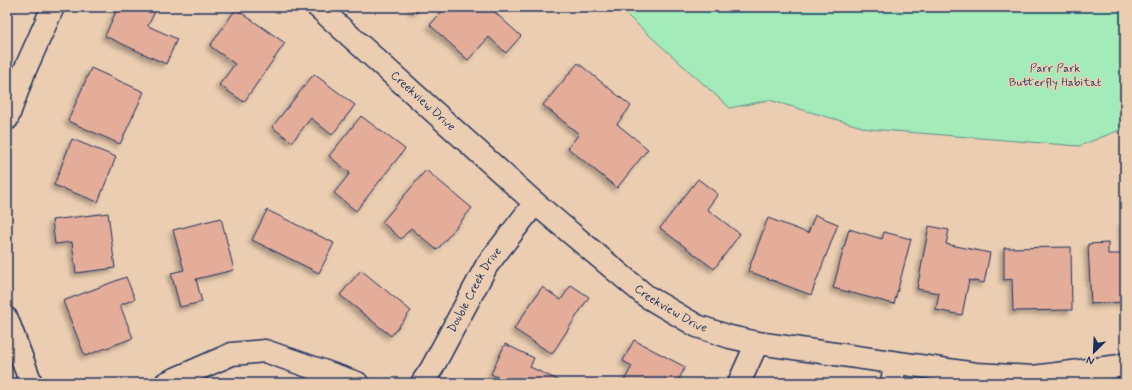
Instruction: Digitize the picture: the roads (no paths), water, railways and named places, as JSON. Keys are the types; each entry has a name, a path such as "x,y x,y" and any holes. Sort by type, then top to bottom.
{"street":[{"path":"7,119 24,72 53,7"},
{"name":"Creekview Drive","path":"318,7 535,203 646,296 697,326 730,337 893,373 976,374 1033,380 1125,364"},
{"name":"Double Creek Drive","path":"422,383 432,368 487,265 535,203"},
{"path":"7,319 31,383"},
{"path":"740,383 757,343"},
{"path":"166,383 232,354 265,351 357,383"}],"park label":[{"name":"Parr Park Butterfly Habitat","path":"1055,76"}]}
